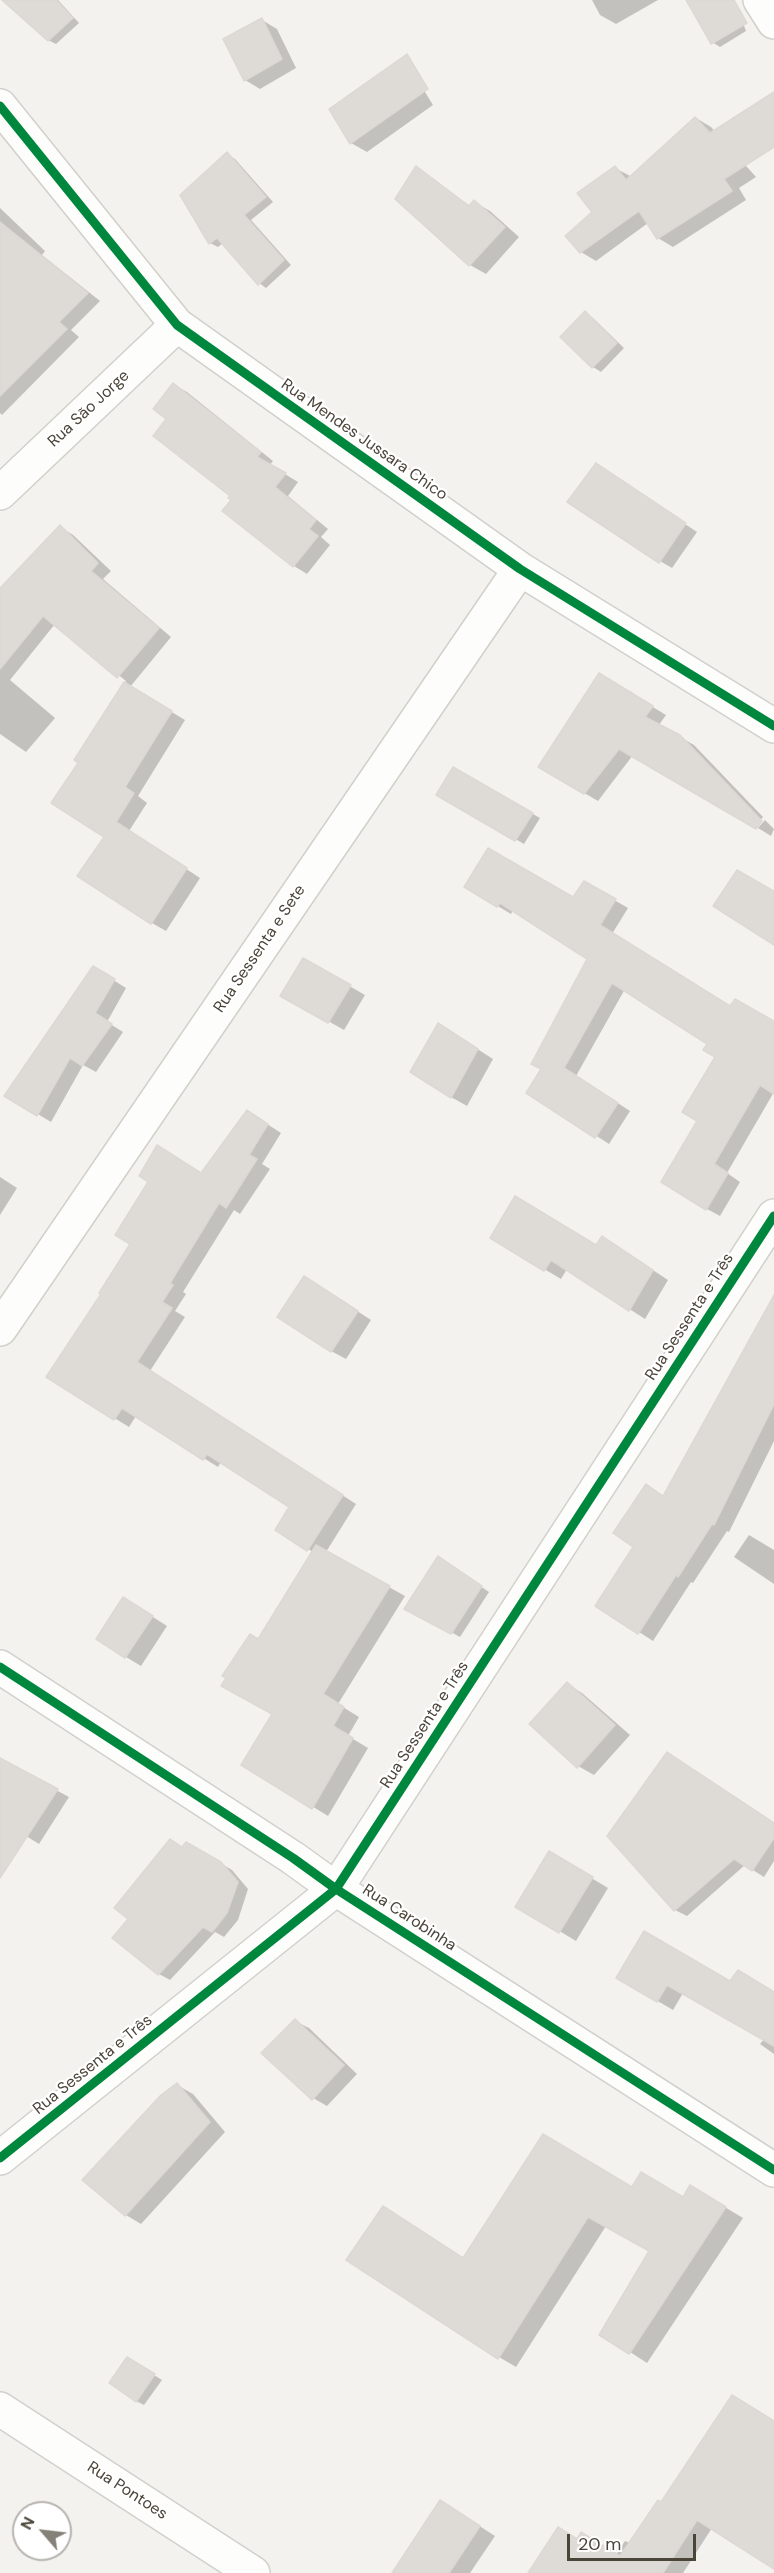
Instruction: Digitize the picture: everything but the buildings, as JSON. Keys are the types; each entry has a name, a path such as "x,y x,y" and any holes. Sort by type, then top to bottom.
{"street":[{"path":"760,0 774,22"},
{"name":"Rua Mendes Jussara Chico","path":"0,106 177,325 520,569 774,726"},
{"name":"Rua São Jorge","path":"0,493 177,325"},
{"name":"Rua Sessenta e Sete","path":"0,1329 520,569"},
{"name":"Rua Sessenta e Três","path":"0,2158 336,1889 774,1216"},
{"name":"Rua Carobinha","path":"0,1667 284,1852 336,1889 774,2170"},
{"name":"Rua Pontoes","path":"0,2409 253,2573"}],"cycle path":[{"path":"0,106 177,325 520,569 774,726"},
{"path":"0,2158 336,1889 774,1216"},
{"path":"0,1667 293,1858 336,1889 774,2170"}]}
